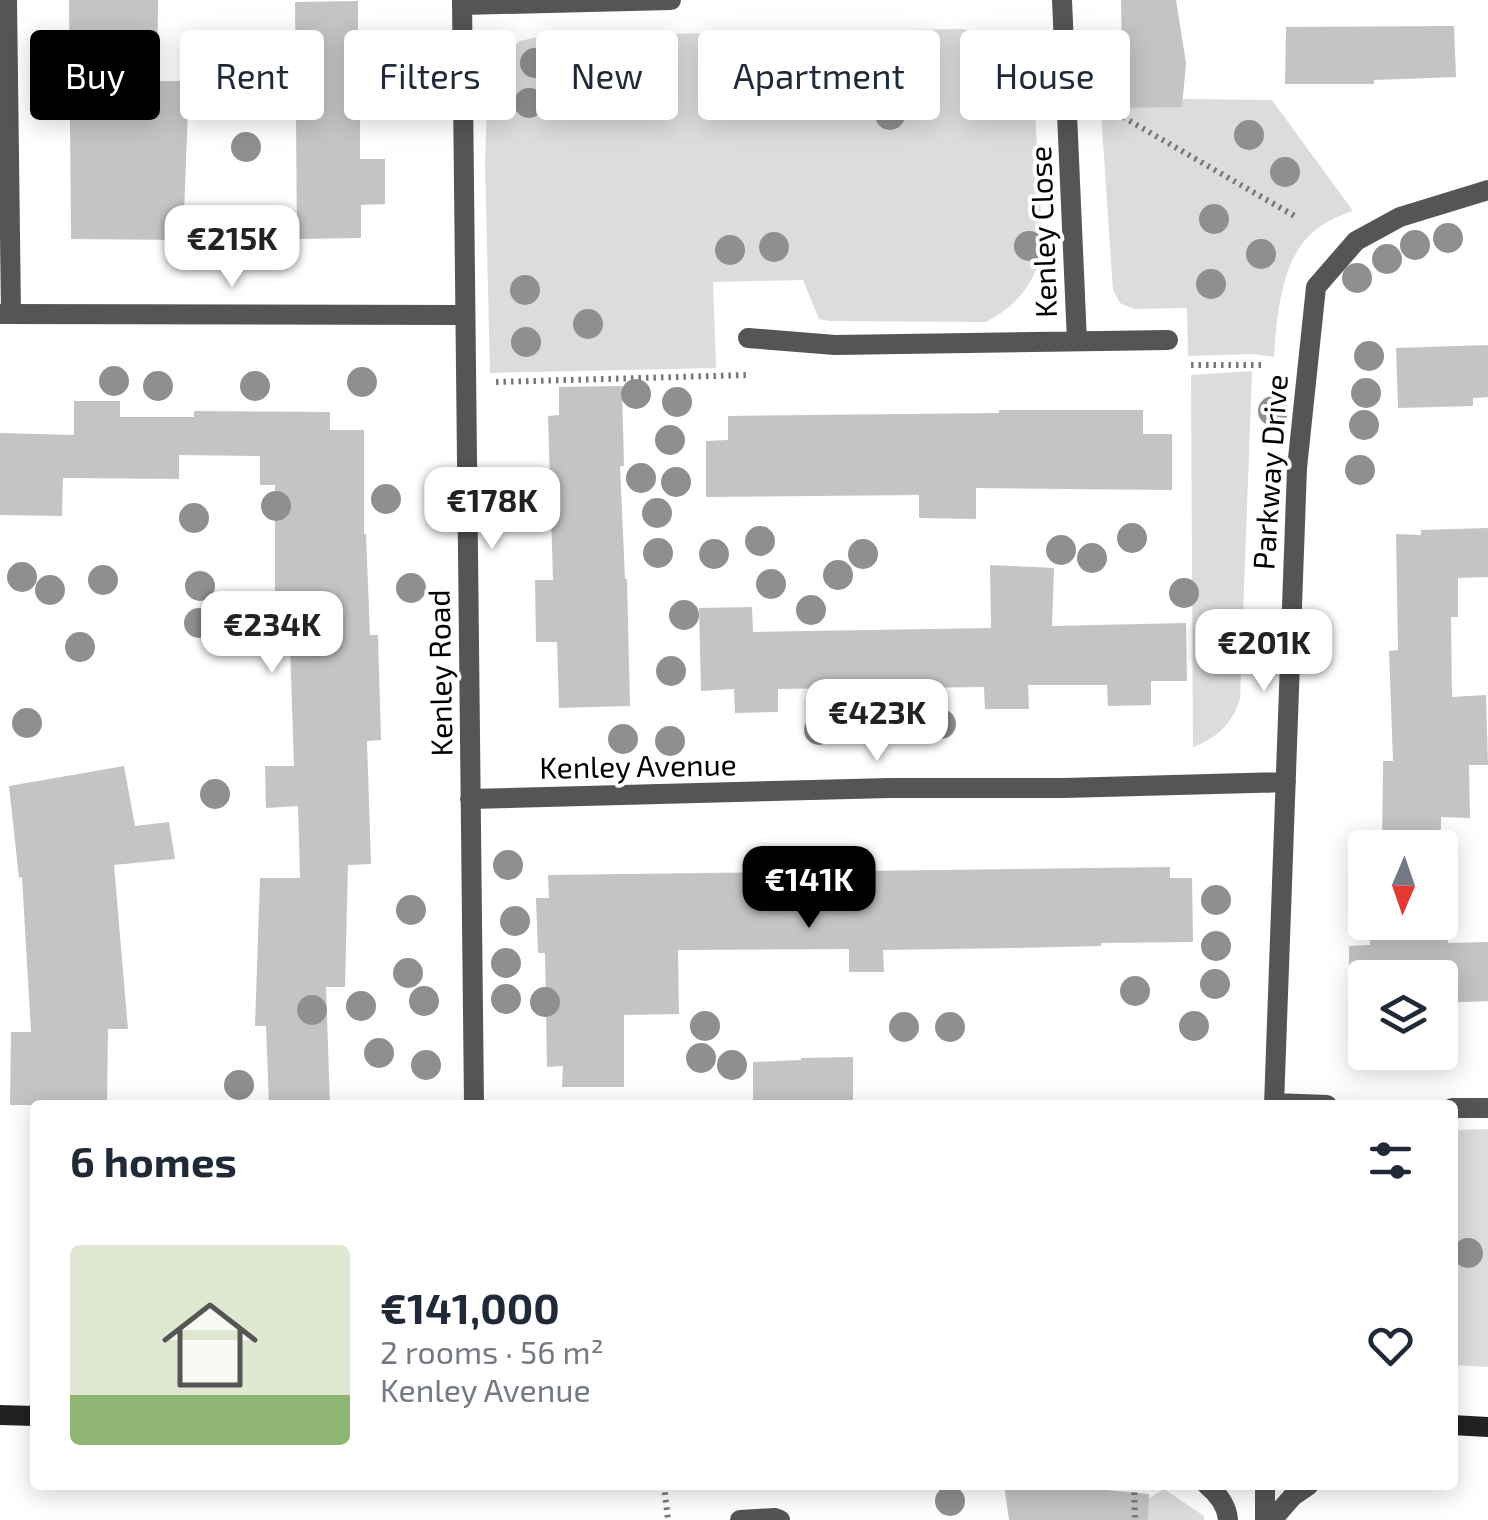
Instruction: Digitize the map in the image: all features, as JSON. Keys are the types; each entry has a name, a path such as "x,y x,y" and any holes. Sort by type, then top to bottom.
{"main road":[{"path":"0,1415 30,1416"},
{"path":"1458,1425 1488,1427"}],"street":[{"path":"6,0 5,314 464,316"},
{"path":"462,2 671,0"},
{"name":"Kenley Close","path":"1062,0 1063,30"},
{"name":"Kenley Road","path":"462,2 474,1100"},
{"name":"Kenley Close","path":"1068,120 1077,341"},
{"name":"Parkway Drive","path":"1274,1100 1297,468 1316,288 1356,241 1400,218 1488,190"},
{"name":"Kenley Close","path":"748,338 830,345 1168,340"},
{"name":"Kenley Avenue","path":"470,799 1286,782"},
{"path":"1458,1108 1488,1108"},
{"path":"1214,1490 1228,1520"},
{"path":"1266,1490 1269,1520"},
{"path":"1269,1520 1302,1490"},
{"path":"740,1520 780,1520"}],"path":[{"path":"1128,120 1298,218"},
{"path":"665,1490 668,1520"},
{"path":"1134,1490 1135,1520"}],"shaded area":[{"path":"961,29 968,30 960,30 960,120 1035,120 1043,250 1029,284 1007,308 986,322 830,321 819,319 803,280 713,282 716,368 490,373 487,120 516,120 516,44 536,38 536,120 678,120 678,34 698,33 698,120 940,120 940,30 901,30"},
{"path":"1130,98 1272,100 1353,211 1318,228 1296,253 1283,286 1274,357 1188,356 1187,308 1134,309 1120,303 1113,290 1101,120 1130,120"},
{"path":"1252,371 1240,699 1222,729 1193,747 1191,375"},
{"path":"1488,1129 1488,1367 1458,1365 1458,1130"},
{"path":"1162,1490 1204,1516 1204,1520 1113,1520"}],"building":[{"path":"69,0 158,0 158,30 69,30"},
{"path":"1121,0 1176,0 1186,63 1182,107 1130,108 1130,30 1121,30"},
{"path":"358,1 358,30 344,30 344,120 360,120 360,159 385,159 385,204 361,205 361,238 297,239 296,120 324,120 324,30 295,30 295,2"},
{"path":"1454,26 1456,77 1374,80 1374,84 1285,84 1286,27"},
{"path":"160,81 180,81 180,120 188,120 183,240 71,239 70,120 160,120"},
{"path":"1488,345 1488,397 1473,398 1473,406 1398,408 1396,348"},
{"path":"622,386 624,466 620,466 630,706 559,708 557,642 536,642 535,580 553,580 548,416 559,415 559,387"},
{"path":"74,401 120,401 120,417 194,417 194,411 330,412 330,430 364,430 364,534 370,635 378,635 381,740 367,741 371,864 348,865 345,987 326,987 330,1100 269,1100 266,1026 255,1026 260,878 300,878 298,806 266,808 265,766 294,766 289,615 275,615 275,485 260,485 260,456 179,455 179,479 63,478 62,516 0,515 0,433 74,435"},
{"path":"1143,410 1143,434 1172,434 1172,490 976,488 976,519 919,518 919,495 706,497 706,441 728,440 728,416"},
{"path":"1488,528 1488,577 1458,578 1458,617 1451,617 1452,697 1486,695 1488,765 1469,765 1470,818 1441,817 1441,830 1382,830 1383,761 1393,761 1389,651 1398,650 1396,534 1421,535 1421,530"},
{"path":"990,565 1054,568 1052,626 1186,623 1187,681 1151,681 1151,705 1108,706 1107,685 1028,685 1029,709 985,709 984,687 901,688 902,711 857,712 857,688 778,689 778,712 735,713 734,689 701,691 699,608 752,607 753,632 991,628"},
{"path":"124,766 135,826 169,822 175,859 114,865 128,1029 108,1029 107,1100 30,1100 30,1105 10,1105 11,1032 31,1032 22,877 19,878 9,786"},
{"path":"1170,867 1170,878 1192,878 1193,942 883,950 884,972 849,972 849,949 678,950 679,1014 624,1015 624,1087 562,1087 563,1066 547,1067 545,953 538,953 536,898 549,898 548,875"},
{"path":"1370,940 1488,942 1488,1001 1458,1002 1458,960 1349,960 1349,946 1370,945"},
{"path":"853,1057 853,1100 753,1100 753,1062"},
{"path":"1005,1490 1149,1494 1148,1520 1009,1520"}]}
